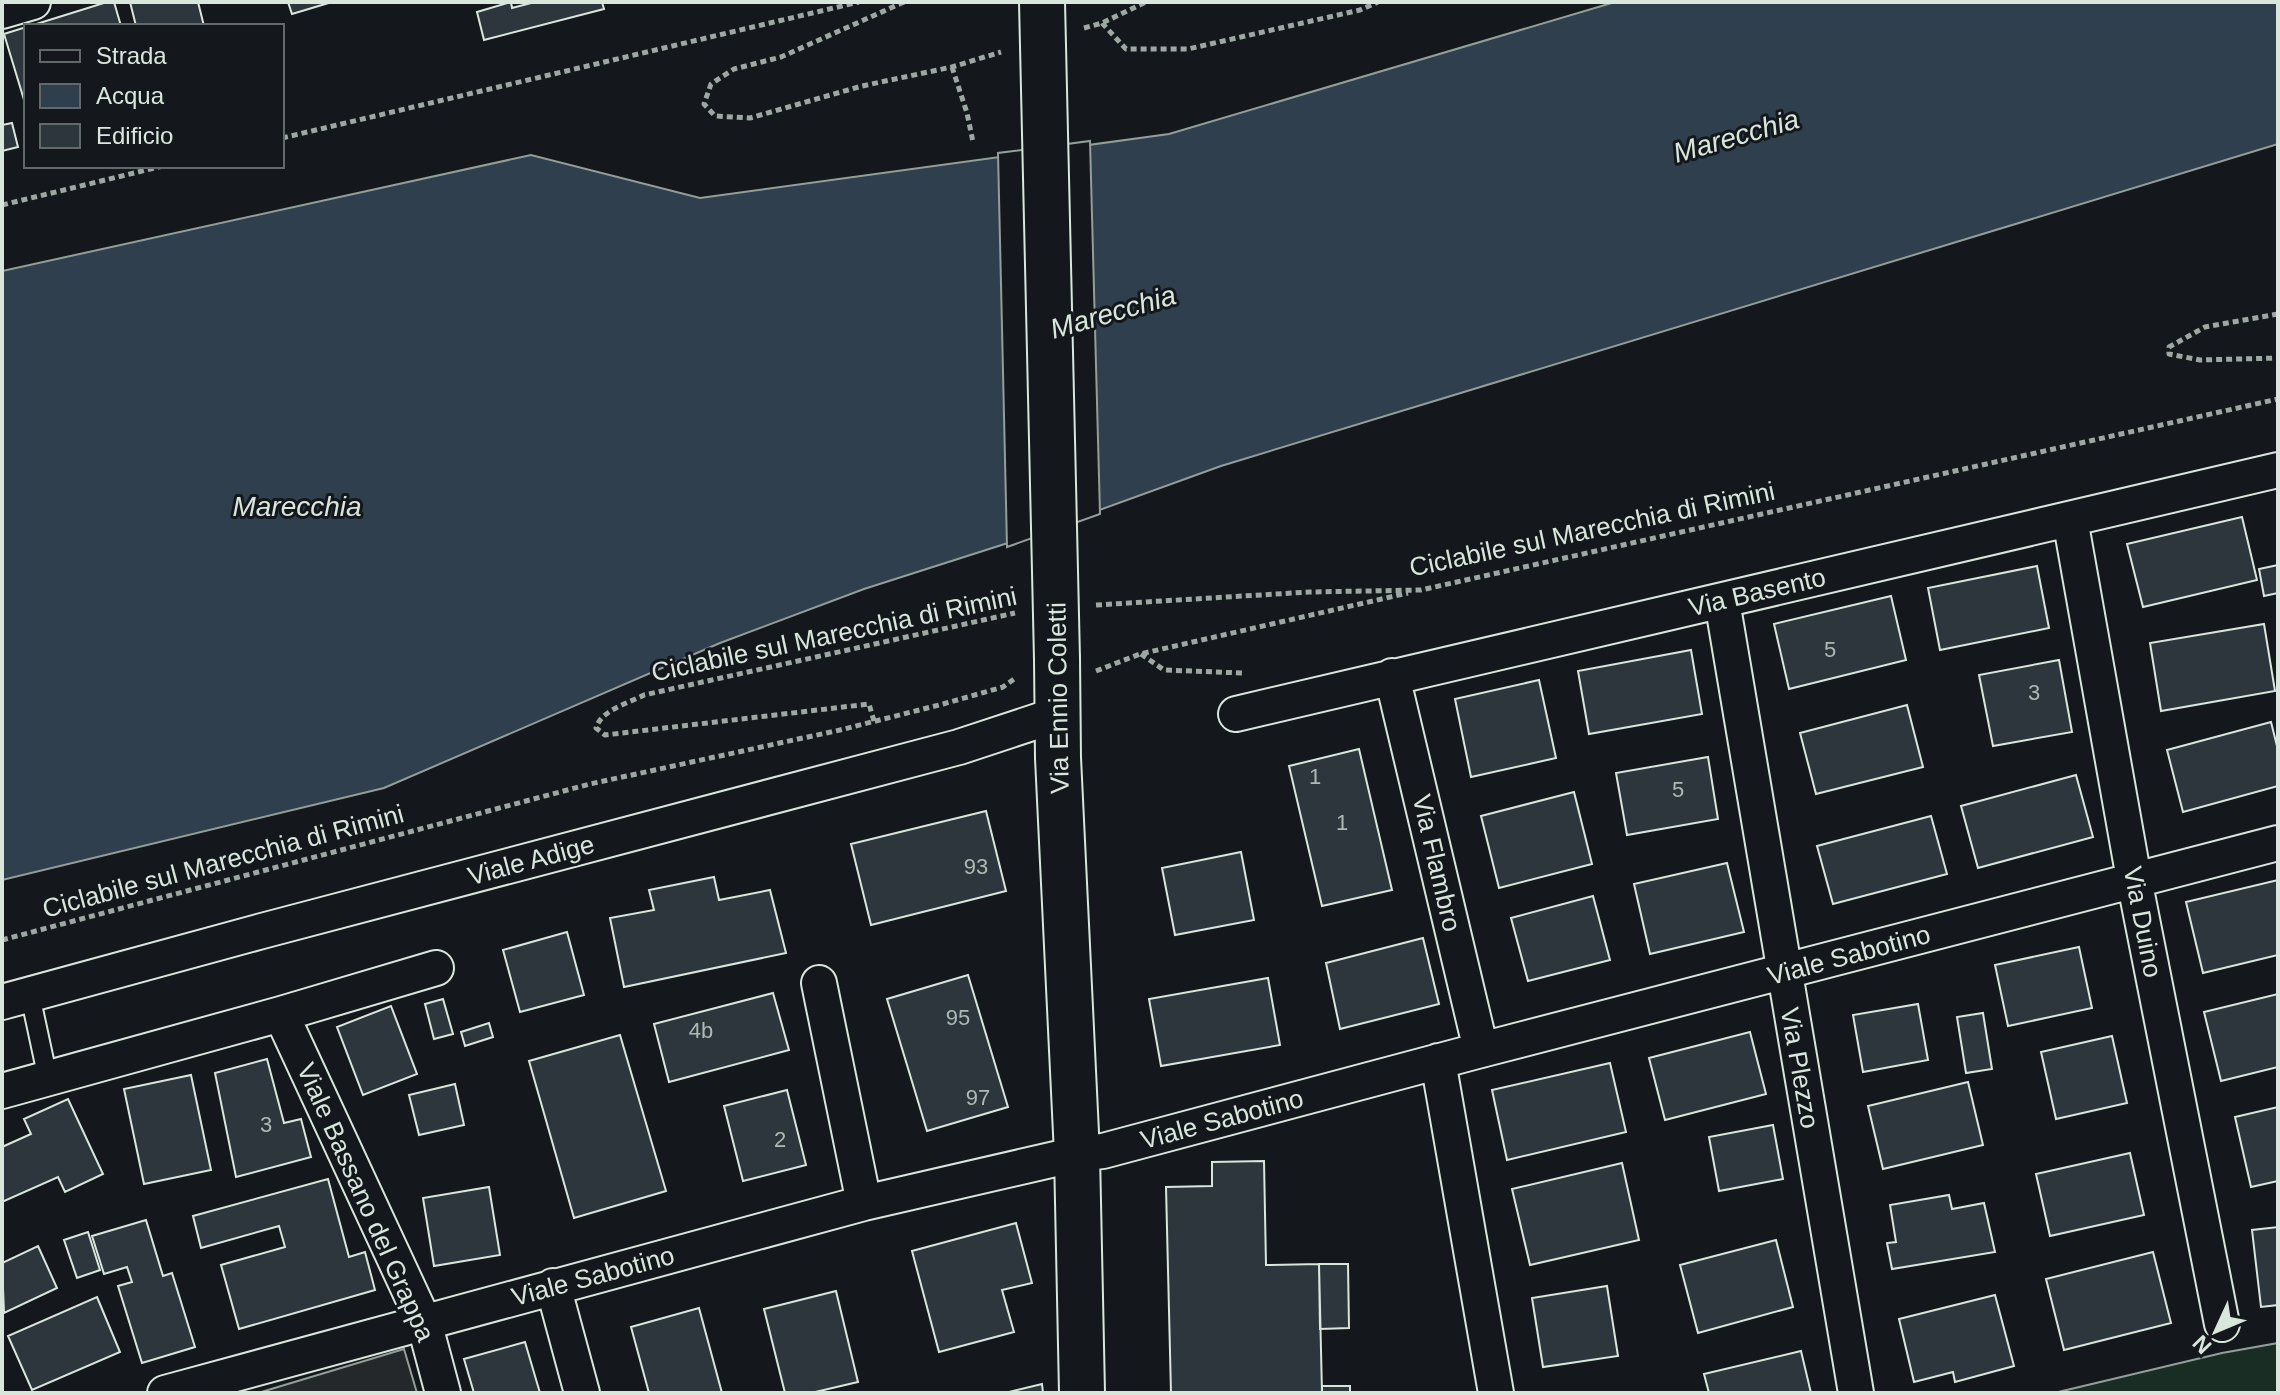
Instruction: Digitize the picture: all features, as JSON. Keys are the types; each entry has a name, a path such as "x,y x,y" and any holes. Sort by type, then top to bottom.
{"street":[{"path":"2,11 33,2"},
{"name":"Via Ennio Coletti","path":"1042,2 1048,681 1059,774 1077,1154 1082,1393"},
{"name":"Via Basento","path":"1236,714 2278,470"},
{"name":"Via Duino","path":"2070,519 2134,879 2222,1324"},
{"name":"Via Plezzo","path":"1722,601 1856,1393"},
{"name":"Via Flambro","path":"1392,676 1481,1050"},
{"name":"Viale Adige","path":"16,998 959,747 1048,681"},
{"name":"Viale Sabotino","path":"165,1393 864,1203 1077,1154 1103,1151 2278,843"},
{"path":"2,1091 436,968"},
{"path":"819,983 864,1203"},
{"name":"Viale Bassano del Grappa","path":"281,1014 424,1322 443,1393"},
{"path":"1438,1061 1496,1393"},
{"path":"553,1286 582,1393"}],"lane":[{"path":"16,998 48,1079"}],"path":[{"path":"284,138 859,2"},
{"path":"904,2 781,57 734,69 711,84 704,104 715,116 750,118 862,86 952,67 973,142"},
{"path":"1146,2 1102,23 1126,49 1188,49 1360,10 1378,2"},
{"path":"2,205 155,168"},
{"path":"2278,314 2205,327 2169,347 2169,354 2200,360 2278,358"},
{"name":"Ciclabile sul Marecchia di Rimini","path":"2,940 590,784 874,721 1003,687 1092,672 1140,654 2278,399"},
{"name":"Ciclabile sul Marecchia di Rimini","path":"1081,607 1309,592 1421,590"},
{"name":"Ciclabile sul Marecchia di Rimini","path":"874,721 869,704 605,735 596,728 597,722 608,713 644,695 1019,613"}],"green space":[{"path":"2278,1343 2278,1393 2054,1393 2222,1353"}],"shaded area":[{"path":"404,1349 417,1393 258,1393"}],"water":[{"name":"Marecchia","path":"1615,2 2278,2 2278,144 1221,466 1011,542 864,589 720,643 384,788 2,880 2,271 531,155 700,198 1169,134"}],"pier":[{"path":"1090,141 1100,514 1007,547 998,153"}],"building":[{"path":"114,2 120,24 36,24"},
{"path":"130,2 198,2 204,24 136,24"},
{"path":"288,2 332,2 292,14"},
{"path":"511,2 512,8 535,2 602,2 604,9 484,40 477,12"},
{"path":"24,28 24,100 4,34"},
{"path":"12,123 18,147 2,151 2,125"},
{"path":"2242,517 2257,580 2143,607 2127,544"},
{"path":"2278,565 2278,593 2264,596 2259,569"},
{"path":"2037,566 2049,628 1940,650 1928,588"},
{"path":"1891,596 1906,660 1789,689 1774,624"},
{"path":"2264,624 2275,691 2161,711 2150,643"},
{"path":"1691,650 1702,714 1589,734 1578,671"},
{"path":"2059,660 2072,732 1993,746 1979,675"},
{"path":"1539,680 1556,758 1471,777 1455,699"},
{"path":"1907,705 1923,767 1816,794 1800,733"},
{"path":"2271,722 2278,750 2278,786 2183,812 2167,750"},
{"path":"1359,749 1392,890 1322,906 1289,766"},
{"path":"1708,757 1718,819 1627,835 1616,773"},
{"path":"2076,775 2093,837 1978,868 1961,806"},
{"path":"1574,792 1592,864 1499,888 1481,816"},
{"path":"986,811 1006,891 871,925 851,844"},
{"path":"1931,816 1947,874 1833,904 1817,846"},
{"path":"1241,852 1254,920 1175,935 1162,868"},
{"path":"1727,863 1744,932 1650,954 1634,884"},
{"path":"714,877 719,900 770,890 786,953 624,987 610,918 654,910 649,890"},
{"path":"2278,880 2278,955 2203,973 2186,902"},
{"path":"1593,896 1610,960 1528,981 1511,918"},
{"path":"567,932 584,995 520,1012 503,950"},
{"path":"1423,938 1439,1004 1340,1029 1326,963"},
{"path":"2079,947 2092,1008 2008,1026 1995,965"},
{"path":"968,975 1008,1107 927,1131 887,999"},
{"path":"1268,978 1280,1045 1161,1066 1149,999"},
{"path":"773,993 789,1050 669,1082 654,1024"},
{"path":"2278,994 2278,1067 2221,1081 2204,1012"},
{"path":"443,999 453,1034 434,1039 425,1004"},
{"path":"1918,1004 1928,1060 1863,1072 1853,1015"},
{"path":"391,1006 417,1074 363,1095 337,1027"},
{"path":"1983,1013 1992,1069 1966,1073 1957,1017"},
{"path":"489,1023 493,1037 465,1046 461,1032"},
{"path":"1750,1032 1766,1094 1665,1120 1649,1058"},
{"path":"620,1035 666,1191 574,1218 529,1061"},
{"path":"2112,1036 2127,1103 2056,1119 2041,1052"},
{"path":"267,1059 284,1123 301,1119 311,1157 236,1177 215,1073"},
{"path":"1610,1063 1626,1132 1507,1160 1492,1090"},
{"path":"191,1075 211,1170 144,1184 124,1089"},
{"path":"1968,1082 1983,1145 1883,1169 1868,1106"},
{"path":"455,1084 464,1125 419,1135 409,1095"},
{"path":"787,1090 806,1165 743,1181 724,1106"},
{"path":"68,1099 103,1174 65,1192 58,1177 2,1202 2,1147 31,1134 24,1119"},
{"path":"2278,1107 2278,1181 2251,1187 2235,1117"},
{"path":"1773,1125 1783,1179 1719,1191 1709,1137"},
{"path":"2130,1153 2144,1215 2050,1236 2036,1174"},
{"path":"1264,1161 1266,1265 1319,1264 1322,1393 1171,1393 1166,1187 1212,1186 1212,1162"},
{"path":"1622,1163 1639,1240 1530,1265 1512,1189"},
{"path":"328,1179 349,1257 365,1252 375,1290 239,1329 221,1265 285,1247 279,1226 201,1248 193,1216"},
{"path":"489,1187 500,1255 434,1266 423,1198"},
{"path":"1949,1195 1952,1209 1984,1203 1995,1252 1892,1269 1887,1243 1896,1242 1890,1205"},
{"path":"146,1220 163,1276 172,1273 195,1347 142,1363 118,1286 132,1282 127,1267 104,1274 92,1236"},
{"path":"1016,1223 1032,1283 1002,1290 1014,1332 939,1352 912,1251"},
{"path":"2278,1227 2278,1305 2261,1307 2252,1230"},
{"path":"88,1232 100,1270 77,1278 64,1240"},
{"path":"1776,1240 1793,1307 1698,1333 1680,1265"},
{"path":"38,1246 57,1288 4,1313 2,1263"},
{"path":"2153,1252 2171,1323 2064,1350 2046,1279"},
{"path":"1319,1264 1348,1264 1349,1328 1320,1329"},
{"path":"1607,1286 1618,1356 1543,1367 1532,1298"},
{"path":"836,1291 858,1382 811,1393 785,1393 764,1309"},
{"path":"1995,1295 2014,1366 1955,1382 1953,1372 1914,1382 1899,1319"},
{"path":"97,1297 120,1352 32,1390 8,1336"},
{"path":"699,1308 722,1393 649,1393 631,1327"},
{"path":"525,1342 540,1393 474,1393 464,1359"},
{"path":"1801,1351 1811,1393 1709,1393 1704,1374"},
{"path":"1042,1384 1043,1393 1005,1393"},
{"path":"1322,1386 1350,1386 1350,1393 1322,1393"}]}
